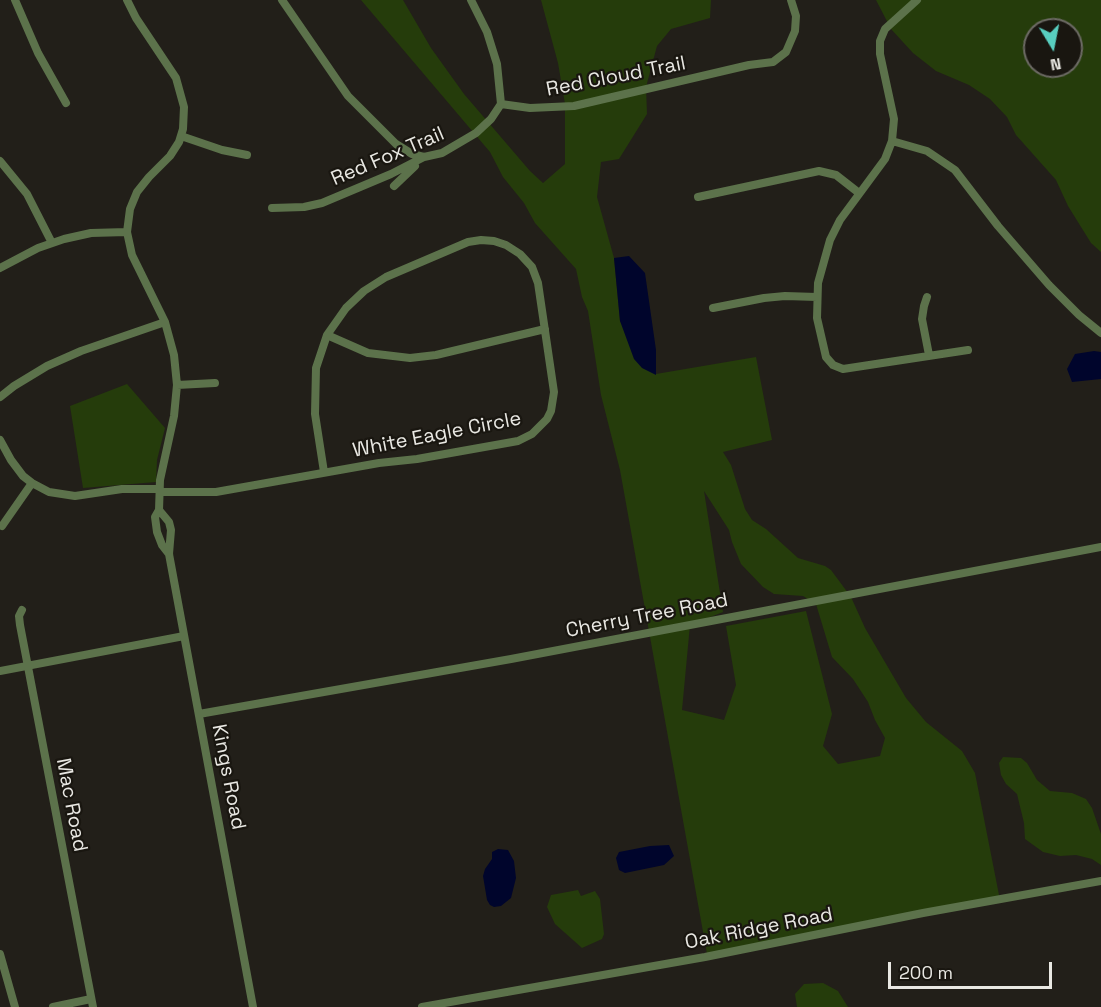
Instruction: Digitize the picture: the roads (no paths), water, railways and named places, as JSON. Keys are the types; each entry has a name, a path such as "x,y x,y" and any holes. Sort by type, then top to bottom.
{"street":[{"path":"15,0 38,53 66,102"},
{"path":"127,0 180,87 184,107 181,136 170,156 137,192 130,209 127,232 132,255 165,322 174,355 177,385 174,416 164,454 159,510 155,517 157,532 171,530 169,522 159,510"},
{"path":"282,0 348,96 396,144 412,154 424,157"},
{"path":"471,0 487,32 497,64 501,104"},
{"name":"Red Cloud Trail","path":"501,104 530,108 574,106 749,65 773,62 786,52 793,40 796,16 791,0"},
{"path":"917,0 885,29 880,41 880,54 894,119 892,141 885,159 840,220 830,240 820,269 816,297 817,318 825,353 837,367 850,369 968,350"},
{"name":"Red Fox Trail","path":"272,208 304,207 322,203 391,174 424,157 442,153 468,139 491,119 501,104"},
{"path":"181,136 222,150 247,154"},
{"path":"892,141 927,151 955,170 998,226 1049,285 1101,333"},
{"path":"394,186 424,157"},
{"path":"0,161 27,194 52,243"},
{"path":"698,197 819,171 836,175 859,193"},
{"path":"0,268 52,243 78,235 127,232"},
{"name":"White Eagle Circle","path":"32,483 49,492 68,496 122,489 216,492 507,443 532,434 547,419 553,402 538,284 532,267 520,254 500,243 481,240 462,244 374,284 351,302 327,335 316,368 314,397 324,472"},
{"path":"713,308 764,298 816,297"},
{"path":"927,297 922,319 929,355"},
{"path":"0,397 47,366 81,351 165,322"},
{"path":"327,335 368,353 410,358 436,356 545,330"},
{"path":"177,385 216,383"},
{"path":"0,440 16,468 32,483 2,526"},
{"name":"Kings Road","path":"171,530 169,554 253,1007"},
{"name":"Kings Road","path":"157,532 162,545 169,554"},
{"name":"Cherry Tree Road","path":"199,714 488,663 1101,547"},
{"name":"Mac Road","path":"22,610 19,620 92,1003"},
{"path":"0,671 184,636"},
{"name":"Oak Ridge Road","path":"422,1007 705,957 1101,881"},
{"path":"0,954 15,1007"},
{"path":"53,1007 92,1003"}],"water":[{"path":"629,256 645,273 656,350 656,375 642,368 634,359 620,321 614,258"},
{"path":"1101,352 1101,379 1072,382 1067,369 1075,354"},
{"path":"669,845 674,856 664,865 625,873 619,870 616,858 619,852"},
{"path":"498,849 508,850 514,861 516,878 511,898 501,906 494,907 487,900 483,876 492,859 492,852"}]}
